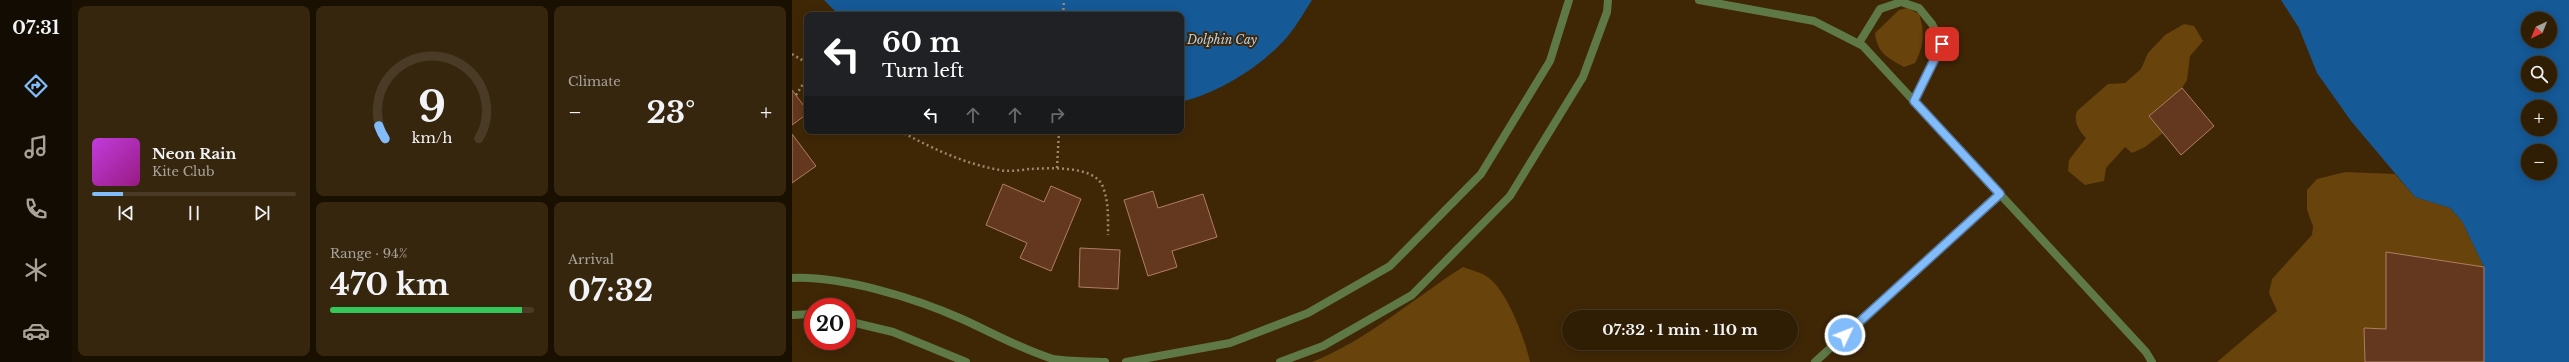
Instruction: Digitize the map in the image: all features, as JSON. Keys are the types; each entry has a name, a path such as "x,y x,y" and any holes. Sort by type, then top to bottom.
{"lane":[{"path":"1126,362 1230,343 1308,313 1390,266 1481,174 1550,61 1569,0"},
{"path":"1280,362 1323,346 1412,295 1510,196 1583,78 1607,12 1608,0"},
{"path":"1699,0 1814,21 1859,43 2146,352 2152,362"},
{"path":"1859,43 1880,9 1902,2 1919,8 1932,24 1942,44 1914,101"},
{"path":"1815,362 2000,194"},
{"path":"792,278 815,277 904,297 962,319 1004,341 1055,360 1105,362"},
{"path":"792,315 804,314"},
{"path":"856,323 893,332 966,362"}],"path":[{"path":"1064,0 1064,12"},
{"path":"792,54 804,61"},
{"path":"796,95 804,83"},
{"path":"905,134 920,142 968,162 1001,170 1057,168 1088,173 1103,185 1108,203 1108,235"},
{"path":"1057,168 1059,134"}],"shaded area":[{"path":"1908,8 1919,14 1923,39 1915,63 1904,67 1884,54 1878,45 1875,33 1899,10"},
{"path":"2184,24 2194,26 2203,41 2190,56 2187,80 2182,88 2149,116 2163,133 2145,147 2132,153 2125,147 2106,168 2104,181 2085,185 2068,171 2069,160 2086,138 2076,122 2077,111 2108,84 2125,83 2141,69 2148,53 2165,35"},
{"path":"2345,172 2395,174 2415,197 2450,208 2462,221 2484,267 2386,252 2386,329 2365,328 2365,362 2217,362 2277,311 2269,293 2272,279 2312,235 2313,226 2307,210 2307,190 2317,179"},
{"path":"1463,267 1489,278 1503,294 1520,329 1530,362 1312,362 1332,353 1371,331"}],"water":[{"name":"Dolphin Cay","path":"824,0 1312,0 1288,36 1253,68 1225,85 1196,98 1184,101 1184,12 836,12"},
{"path":"2281,0 2569,0 2569,362 2484,362 2484,267 2462,221 2450,208 2415,197 2351,121 2317,73 2299,28"}],"building":[{"path":"2182,88 2214,126 2181,155 2149,116"},
{"path":"792,90 804,106 804,116 792,125"},
{"path":"792,134 816,166 792,183"},
{"path":"1003,184 1044,202 1051,186 1081,199 1051,271 1020,258 1027,243 986,225"},
{"path":"1153,191 1158,208 1203,194 1217,237 1172,251 1177,267 1148,276 1124,200"},
{"path":"1080,248 1120,250 1118,289 1079,287"},
{"path":"2386,252 2484,267 2484,362 2365,362 2364,328 2386,329"}],"route":[{"path":"1845,335 2000,194 1914,101 1928,76 1942,44"}]}
